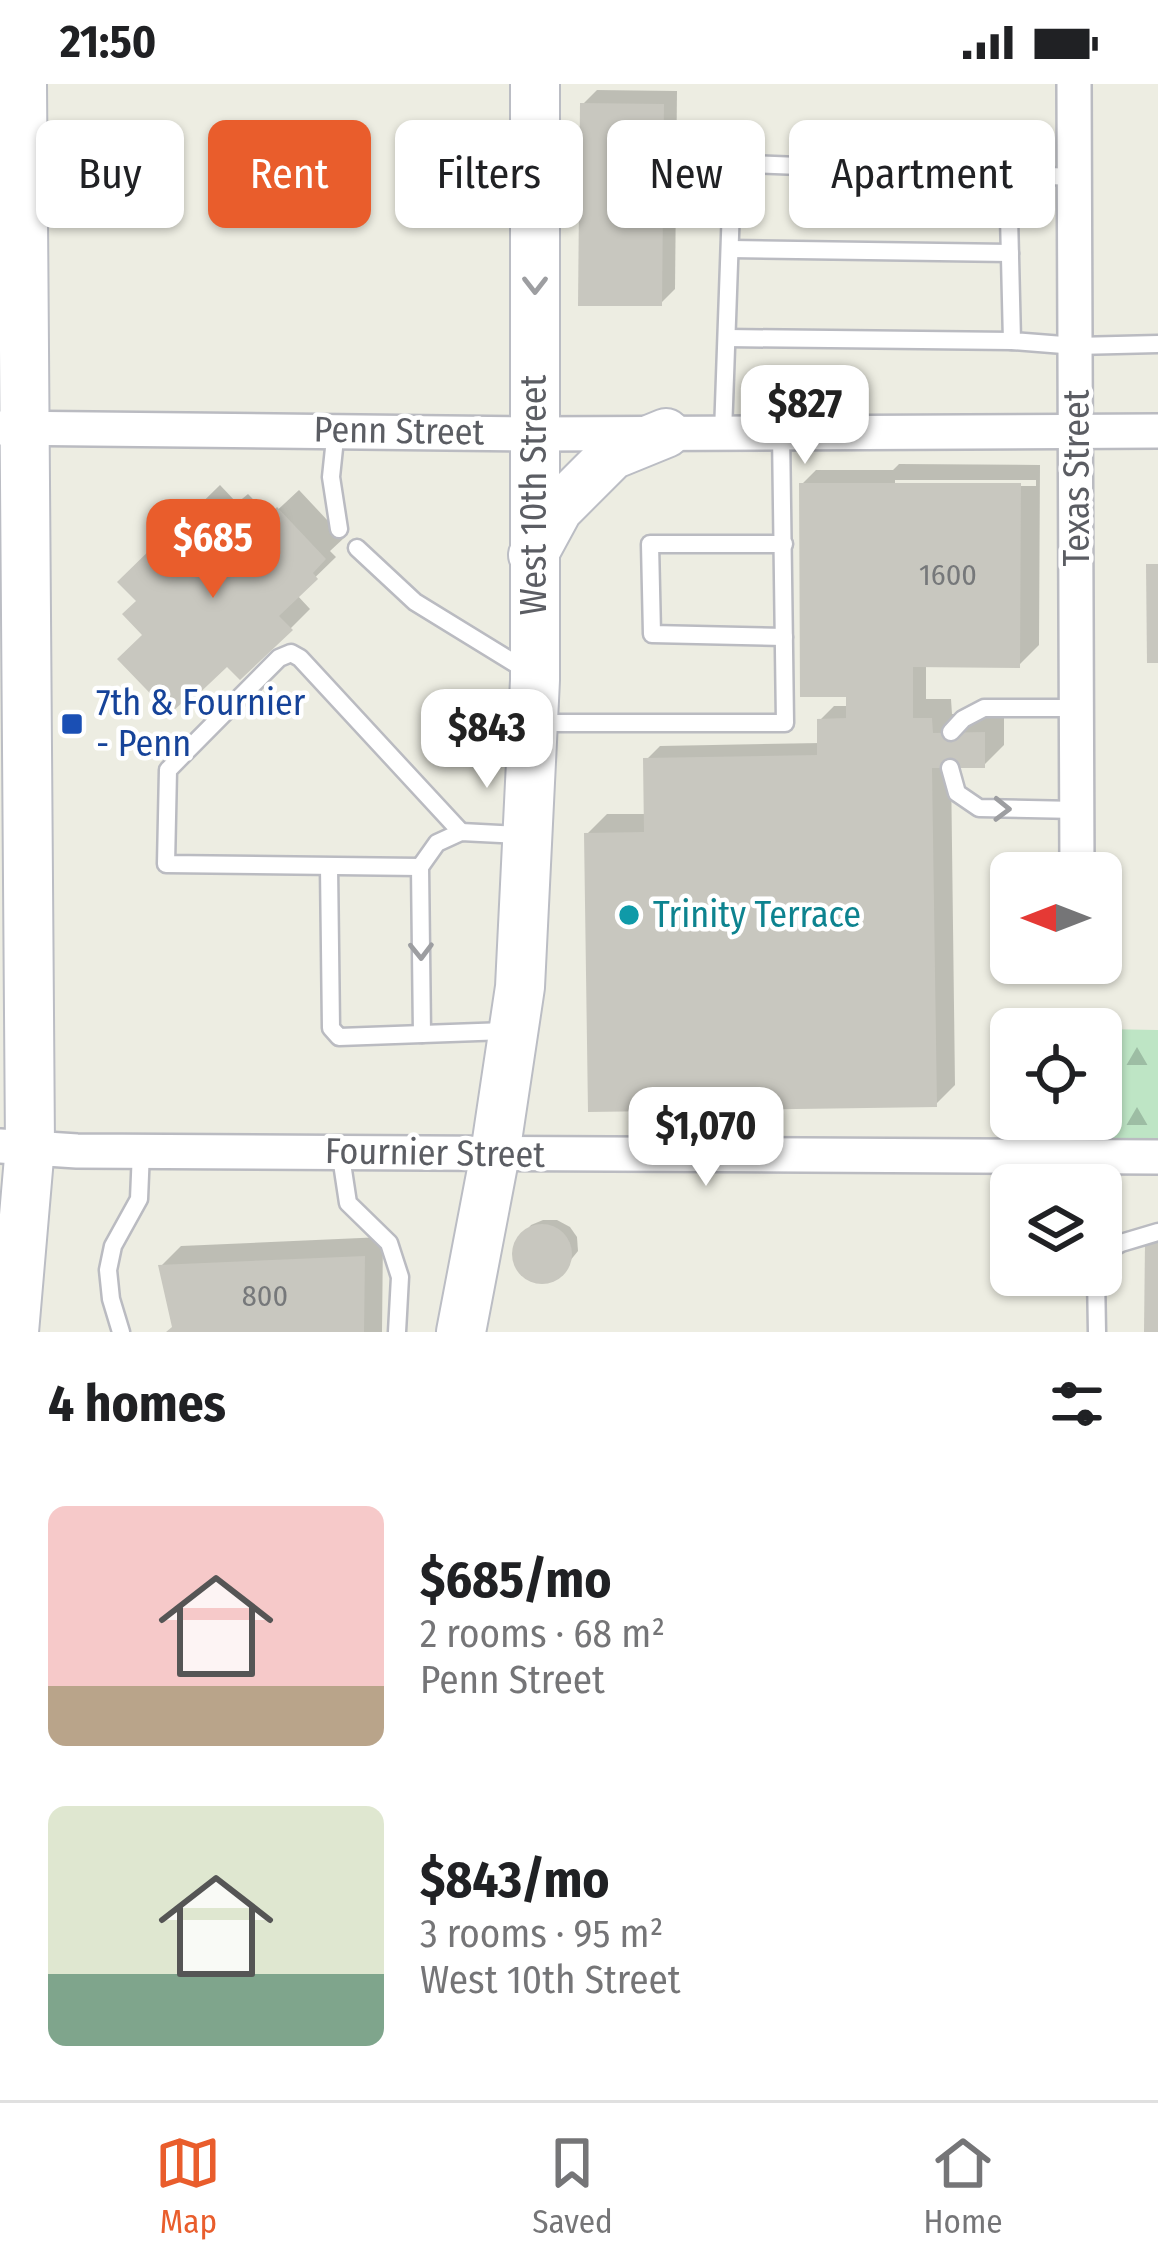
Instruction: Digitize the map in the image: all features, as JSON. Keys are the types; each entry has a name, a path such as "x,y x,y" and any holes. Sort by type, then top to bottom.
{"street":[{"path":"14,1332 12,226 22,84"},
{"name":"West 10th Street","path":"461,1332 515,1030 527,836 535,675 535,84"},
{"name":"Texas Street","path":"1074,84 1078,852"},
{"name":"Penn Street","path":"12,427 535,434 1158,431"},
{"path":"533,555 558,509 612,455 666,433"},
{"path":"15,1146 49,1332"},
{"name":"Fournier Street","path":"15,1146 141,1151 1158,1156"}],"lane":[{"path":"723,433 733,179 749,164 789,166"},
{"path":"1055,176 1075,177"},
{"path":"1009,228 1012,341"},
{"path":"730,249 1010,254"},
{"path":"727,338 1158,344"},
{"path":"336,429 332,477 339,529"},
{"path":"532,724 785,724 781,432"},
{"path":"784,544 650,544 652,634 784,637"},
{"path":"357,548 416,602 535,675"},
{"path":"420,867 166,864 168,770 279,658 291,653 301,658 461,832"},
{"path":"951,732 984,708 1078,708"},
{"path":"950,768 957,793 979,808 1078,810"},
{"path":"422,1034 420,867 437,844 461,832 527,836"},
{"path":"329,867 331,1028 339,1037 515,1030"},
{"path":"340,1150 348,1202 389,1243 400,1277 397,1332"},
{"path":"121,1332 108,1270 113,1246 139,1198 141,1151"},
{"path":"1122,1243 1158,1232"},
{"path":"1096,1296 1097,1332"}],"green space":[{"path":"1122,1029 1158,1030 1158,1144 1062,1145 1062,1140 1122,1140"}],"building":[{"path":"580,103 664,104 664,120 607,120 607,228 663,228 662,306 578,306 579,228 583,228"},
{"path":"799,483 1021,483 1020,668 913,667 913,718 932,718 933,733 985,732 985,768 932,768 937,1107 588,1112 584,833 644,832 643,758 817,755 817,719 846,718 846,697 800,697"},
{"path":"199,502 216,521 226,511 249,535 277,507 326,559 313,573 318,579 279,616 293,630 240,680 227,667 170,714 117,659 142,635 122,614 136,601 117,582"},
{"path":"1146,564 1158,564 1158,663 1147,663"},
{"path":"542,1224 563,1233 572,1254 563,1275 542,1284 521,1275 512,1254 521,1233"},
{"path":"1145,1243 1158,1243 1158,1332 1144,1332"},
{"path":"365,1256 364,1332 166,1332 172,1327 158,1265"}],"place":[{"name":"7th & Fournier - Penn","path":"72,724"},
{"name":"Trinity Terrace","path":"629,915"}]}
